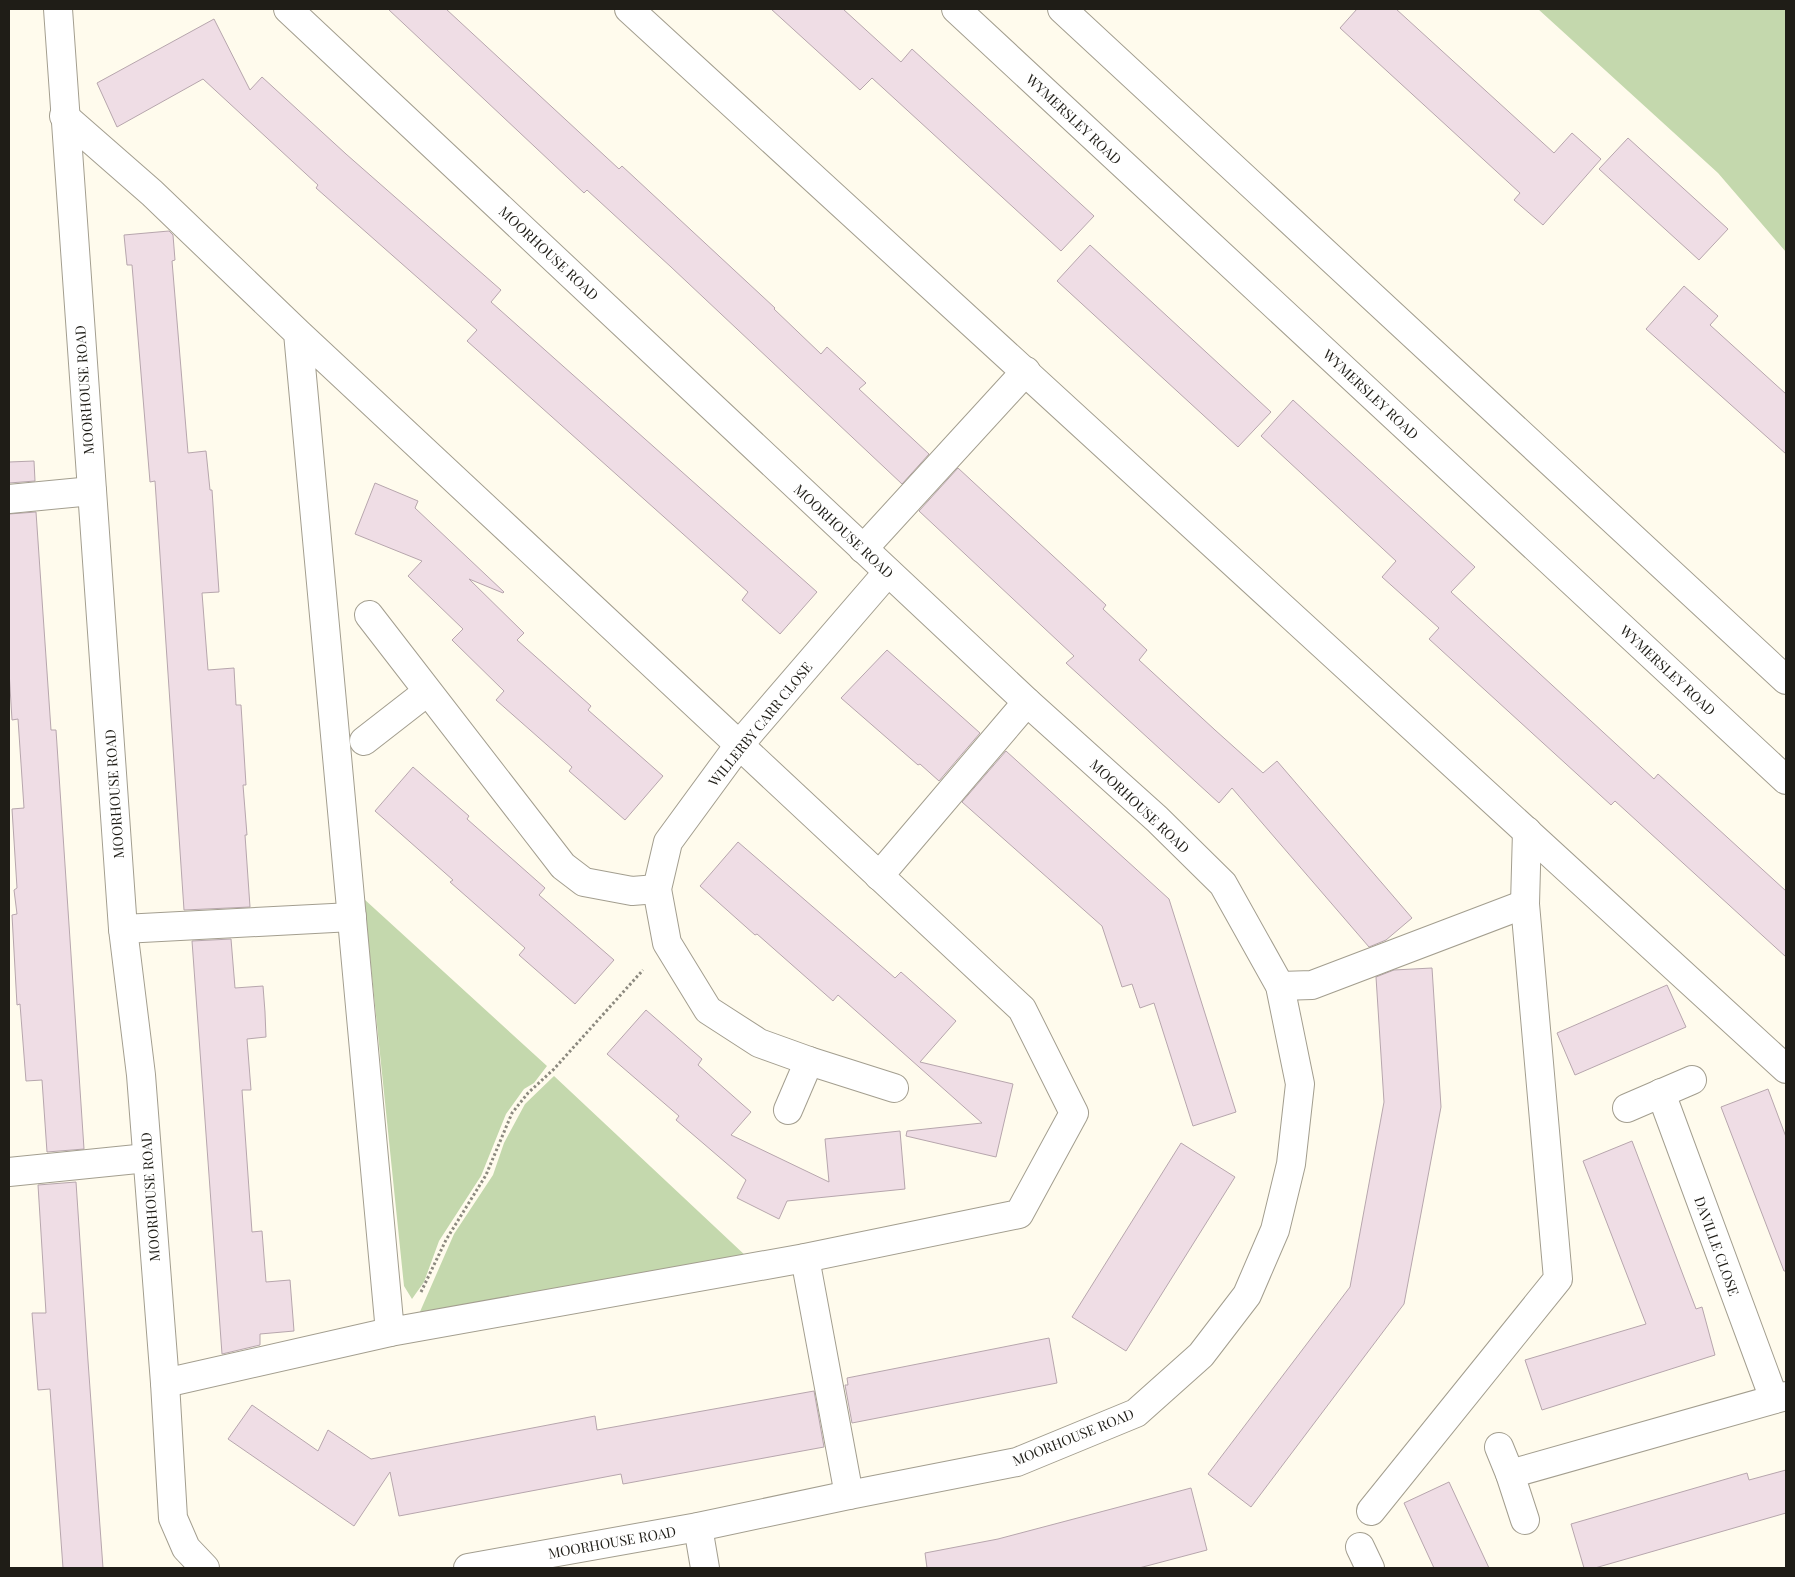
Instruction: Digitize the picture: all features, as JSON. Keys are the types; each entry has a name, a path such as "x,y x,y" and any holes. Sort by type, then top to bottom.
{"street":[{"name":"MOORHOUSE ROAD","path":"58,9 64,116 124,929 141,1075 165,1383 173,1518 186,1548 205,1568"},
{"name":"MOORHOUSE ROAD","path":"288,9 1027,702 1157,819 1223,884 1280,986 1300,1084 1290,1164 1275,1230 1247,1295 1201,1355 1136,1413 1017,1462 698,1527 468,1568"},
{"path":"629,9 1026,370 1786,1070"},
{"name":"WYMERSLEY ROAD","path":"956,9 1786,780"},
{"path":"1062,9 1786,680"},
{"path":"64,116 152,193 298,333 1022,1009 1074,1113 1019,1214 805,1258 390,1332 165,1383"},
{"path":"298,333 390,1332"},
{"path":"863,549 1026,370"},
{"path":"9,499 92,491"},
{"name":"WILLERBY CARR CLOSE","path":"888,572 739,745 668,842 657,889 667,943 708,1010 759,1043 808,1061 894,1088"},
{"path":"369,615 563,866 584,882 632,891 657,889"},
{"path":"364,741 427,692"},
{"path":"879,876 1027,702"},
{"path":"1371,1511 1558,1279 1525,904 1528,831"},
{"path":"1280,986 1312,985 1525,904"},
{"path":"124,929 352,916"},
{"path":"788,1110 808,1061"},
{"path":"1627,1108 1692,1080"},
{"name":"DAVILLE CLOSE","path":"1510,1474 1780,1397 1660,1093"},
{"path":"9,1172 147,1158"},
{"path":"805,1258 849,1495"},
{"path":"1499,1448 1510,1474 1525,1520"},
{"path":"698,1527 705,1568"}],"path":[{"path":"390,1332 416,1302 446,1240 486,1176 512,1113 528,1093 554,1069 667,943"}],"green space":[{"path":"1538,9 1786,9 1786,252 1718,173"},
{"path":"364,899 547,1066 534,1083 524,1089 506,1114 481,1176 439,1241 424,1282 412,1299 404,1286"},
{"path":"554,1076 747,1257 419,1314 454,1234 493,1175 504,1143 525,1104"}],"building":[{"path":"388,9 446,9 619,169 622,166 775,308 821,354 827,347 866,383 859,389 929,454 902,484 671,267 587,190 584,193"},
{"path":"771,9 843,9 901,62 912,49 1094,216 1061,251 872,78 860,90"},
{"path":"1357,9 1396,9 1554,153 1572,133 1601,159 1543,225 1514,200 1520,193 1340,28"},
{"path":"214,19 250,90 262,77 346,154 501,290 491,302 817,592 780,634 742,600 748,592 467,341 477,330 316,188 318,185 203,79 117,127 97,83"},
{"path":"1628,138 1728,229 1699,260 1599,169"},
{"path":"169,231 173,235 175,260 172,261 188,453 206,451 210,490 212,490 219,592 202,593 208,670 234,668 236,705 241,705 246,785 243,785 247,835 245,835 250,907 184,910 155,481 150,482 132,265 127,265 124,235"},
{"path":"1090,245 1271,412 1238,447 1057,281"},
{"path":"1684,286 1718,316 1710,325 1786,394 1786,454 1646,329"},
{"path":"1293,400 1475,567 1451,592 1654,779 1658,774 1786,891 1786,957 1615,801 1611,805 1429,639 1439,628 1382,577 1396,561 1261,436"},
{"path":"34,461 35,481 9,483 9,462"},
{"path":"958,468 1106,605 1103,609 1147,650 1139,660 1215,730 1263,773 1277,761 1412,918 1386,940 1369,947 1232,788 1219,803 1066,663 1074,656 919,511"},
{"path":"375,483 418,501 415,508 504,592 469,579 524,633 517,640 591,706 588,710 663,776 625,820 569,771 572,767 496,700 504,691 452,640 463,629 408,576 422,561 355,534"},
{"path":"36,512 51,730 56,730 84,1149 47,1152 42,1080 26,1081 20,1004 17,1005 12,915 17,914 14,890 17,888 12,809 24,808 18,719 12,720 9,671 9,514"},
{"path":"887,650 980,733 939,781 841,698"},
{"path":"1006,751 1169,899 1236,1112 1193,1126 1154,1003 1140,1008 1132,984 1122,987 1102,926 962,802"},
{"path":"413,767 469,816 467,819 545,888 539,895 614,960 575,1004 519,955 525,948 450,882 453,880 375,811"},
{"path":"738,842 895,978 901,972 956,1021 920,1062 1013,1084 996,1157 906,1136 907,1131 982,1123 838,995 833,1001 700,886"},
{"path":"231,939 235,988 263,986 265,1012 266,1037 247,1039 251,1090 242,1090 252,1232 262,1231 266,1282 290,1280 294,1331 260,1334 260,1345 222,1354 192,941"},
{"path":"1432,968 1441,1107 1404,1304 1251,1507 1208,1474 1350,1287 1384,1102 1376,977 1394,970"},
{"path":"1667,985 1686,1027 1575,1075 1557,1033"},
{"path":"646,1010 702,1059 698,1065 751,1112 731,1135 829,1182 825,1139 900,1131 905,1189 787,1201 779,1219 737,1198 746,1180 676,1120 679,1116 607,1054"},
{"path":"1768,1089 1786,1137 1786,1271 1784,1271 1721,1107"},
{"path":"1632,1141 1696,1309 1702,1307 1715,1355 1542,1410 1525,1360 1646,1324 1583,1161"},
{"path":"1181,1143 1235,1177 1126,1351 1072,1317"},
{"path":"76,1182 103,1568 63,1568 50,1389 38,1390 32,1313 46,1313 38,1185"},
{"path":"1049,1338 1057,1383 852,1423 845,1385 848,1385 847,1378"},
{"path":"814,1391 824,1447 623,1484 621,1474 399,1516 390,1472 354,1526 228,1439 252,1405 318,1451 328,1430 371,1459 595,1416 597,1430"},
{"path":"1786,1470 1786,1513 1595,1568 1584,1568 1571,1524 1747,1473 1749,1480"},
{"path":"1449,1482 1489,1568 1434,1568 1404,1503"},
{"path":"1191,1488 1207,1550 1139,1568 927,1568 925,1553 998,1539"}]}
